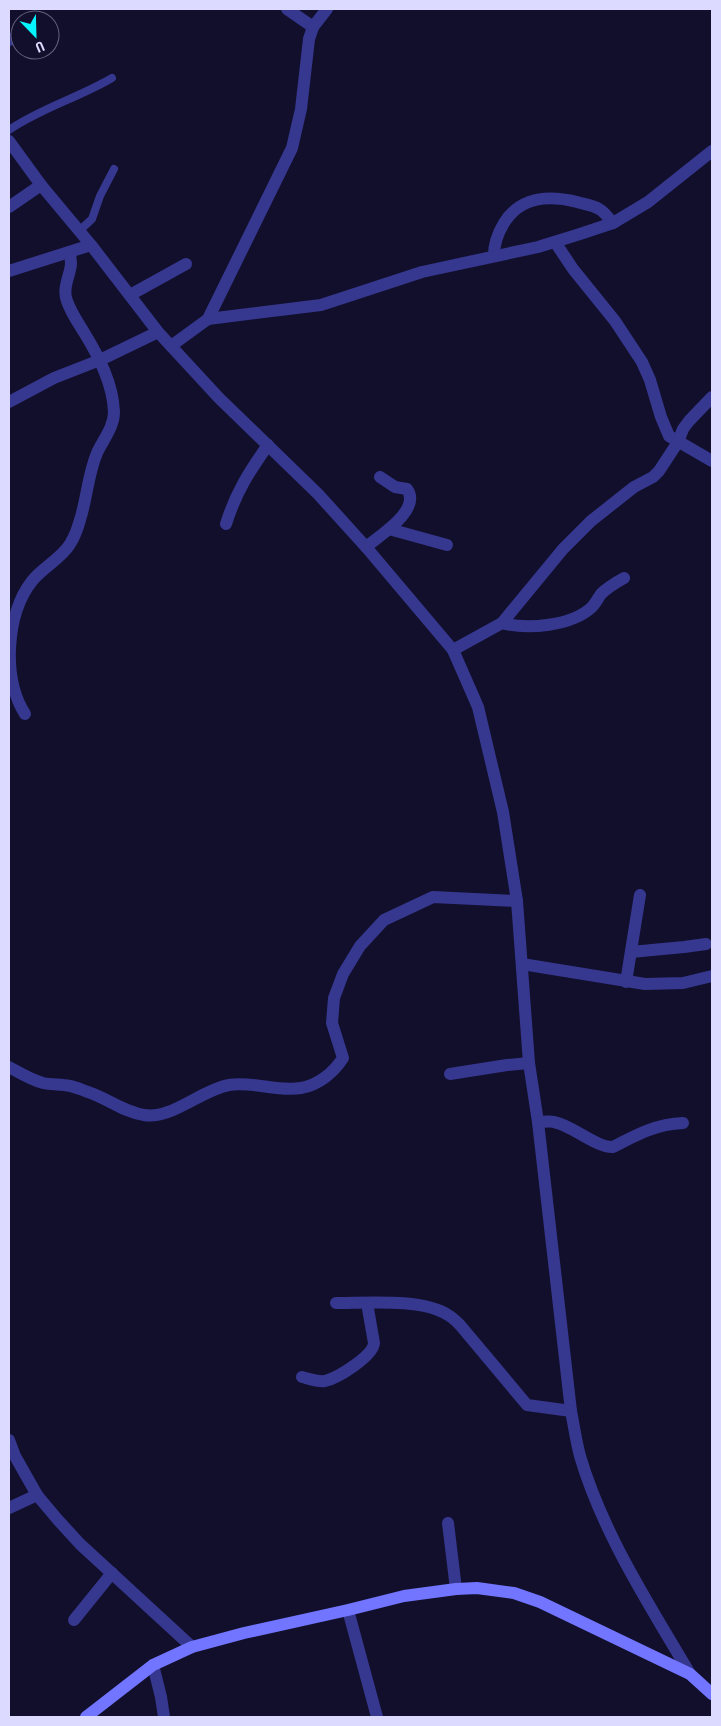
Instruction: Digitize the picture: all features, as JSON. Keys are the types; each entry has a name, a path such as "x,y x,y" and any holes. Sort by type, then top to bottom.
{"street":[{"path":"286,9 313,27"},
{"path":"172,346 208,318 292,148 301,109 306,54 313,27 327,9"},
{"path":"9,142 158,332 220,398 318,494 366,547 452,650 478,707 503,812 517,901 528,1063 538,1122 571,1411 579,1455 614,1542 690,1674"},
{"path":"208,318 320,305 422,272 538,248 613,223 648,202 712,151"},
{"path":"9,207 41,185"},
{"path":"494,256 494,244 505,222 516,209 528,201 558,198 576,202 600,209 613,223"},
{"path":"554,242 628,339 642,362 650,380 667,433 678,442 712,461"},
{"path":"9,271 91,245"},
{"path":"24,714 18,704 12,679 10,647 11,627 18,604 28,587 46,566 70,544 80,520 96,454 113,423 112,393 100,360 66,300 67,281 71,264 70,252"},
{"path":"130,294 186,264"},
{"path":"9,402 54,378 100,360 158,332"},
{"path":"452,650 502,623 563,549 609,506 659,471 678,442 683,429 712,397"},
{"path":"226,524 234,500 268,444"},
{"path":"366,547 407,510 410,500 410,493 407,489 395,487 380,477"},
{"path":"388,529 447,545"},
{"path":"502,623 513,626 559,623 571,620 585,613 594,605 611,584 624,578"},
{"path":"626,982 640,895"},
{"path":"9,1067 28,1078 44,1083 77,1088 90,1092 128,1111 156,1116 167,1113 214,1090 228,1086 302,1088 324,1079 336,1069 343,1058 332,1024 334,998 343,974 360,946 384,920 433,897 517,901"},
{"path":"631,952 684,948 706,944"},
{"path":"522,964 646,984 674,984 712,976"},
{"path":"450,1074 528,1063"},
{"path":"538,1122 554,1122 586,1136 599,1145 608,1147 613,1147 644,1131 669,1123 683,1123"},
{"path":"336,1303 401,1303 424,1306 447,1314 460,1325 527,1405 571,1411"},
{"path":"302,1377 318,1381 334,1378 371,1353 374,1343 367,1303"},
{"path":"9,1440 37,1495 72,1535 192,1646"},
{"path":"9,1508 37,1495"},
{"path":"448,1523 456,1589"},
{"path":"74,1620 112,1572"},
{"path":"86,1717 153,1665 192,1646 244,1632 404,1596 477,1588 514,1594 540,1602 690,1674 712,1694"},
{"path":"348,1610 377,1717"},
{"path":"153,1665 164,1717"}],"lane":[{"path":"9,130 34,114 112,78"},
{"path":"80,231 92,219 100,196 114,169"}]}
